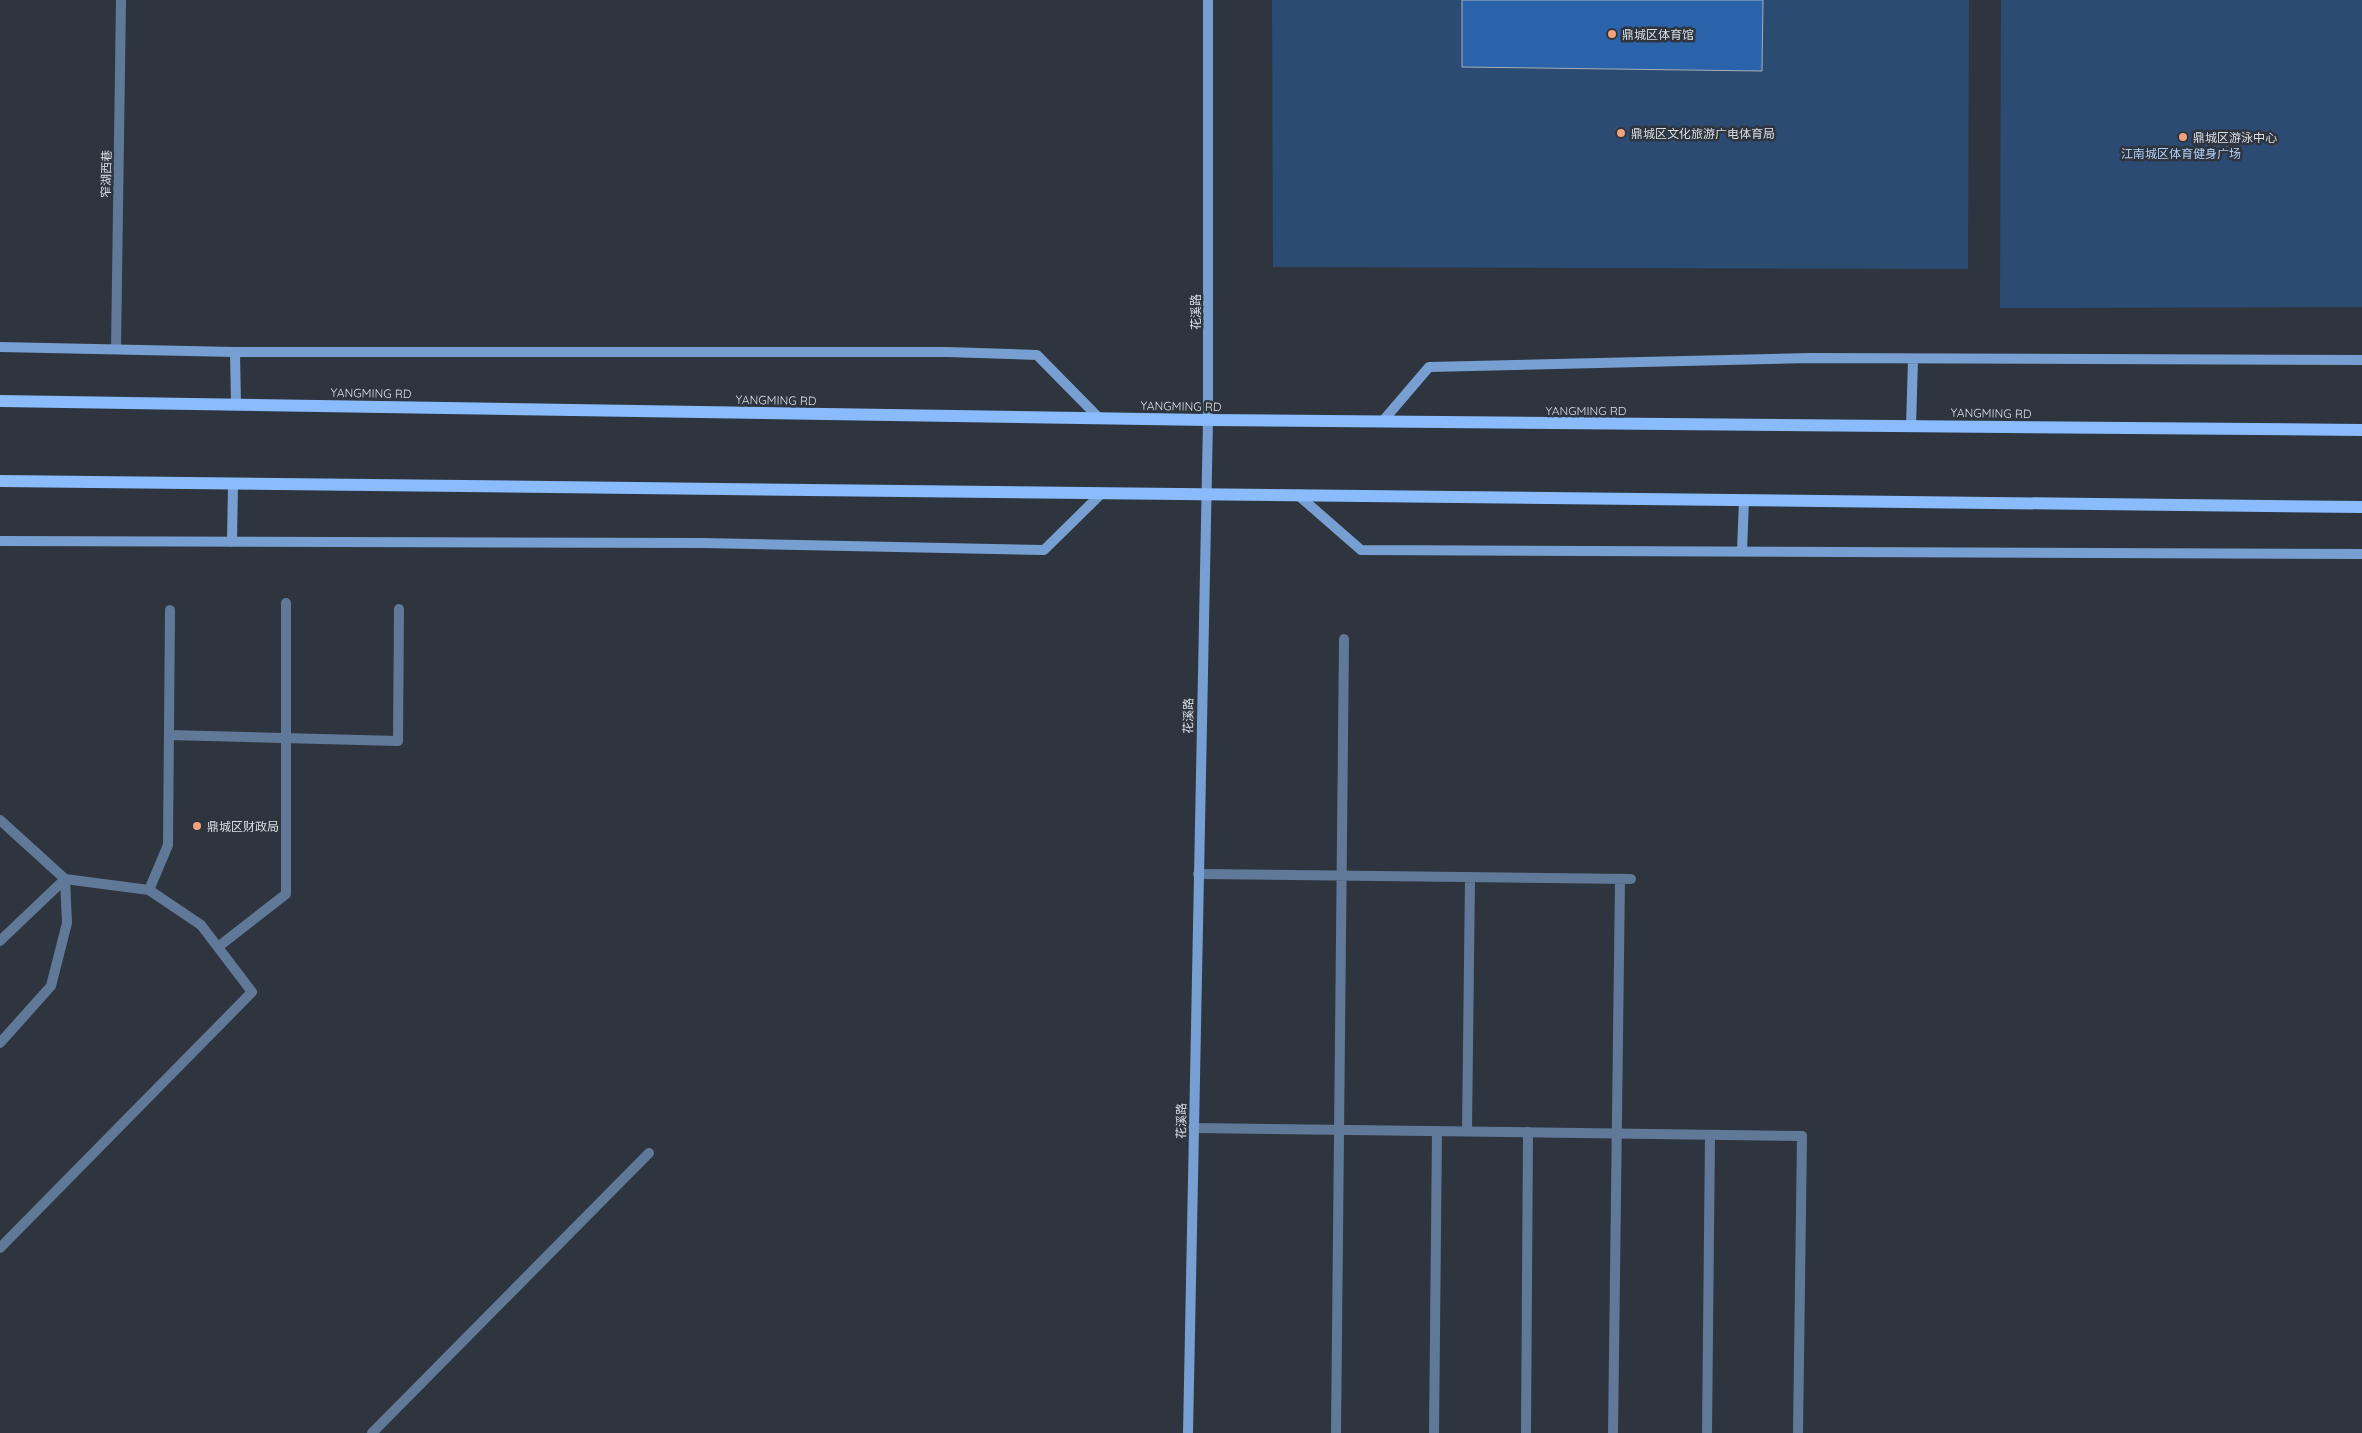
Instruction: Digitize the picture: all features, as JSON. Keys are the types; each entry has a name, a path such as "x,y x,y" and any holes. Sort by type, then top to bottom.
{"main road":[{"name":"YANGMING RD","path":"0,401 1208,420 2362,430"},
{"path":"0,481 2362,507"}],"street":[{"name":"窄湖西巷","path":"116,349 121,0"},
{"name":"花溪路","path":"1188,1433 1205,494 1208,420 1208,0"},
{"path":"0,347 235,352 947,352 1037,355 1099,418"},
{"path":"235,352 236,405"},
{"path":"1382,422 1429,367 1810,358 2362,360"},
{"path":"1911,426 1913,359"},
{"path":"232,542 233,484"},
{"path":"0,541 702,543 1044,550 1102,493"},
{"path":"1298,495 1361,550 2362,554"},
{"path":"1742,551 1744,500"},
{"path":"218,947 286,894 286,604"},
{"path":"169,735 398,740 399,609"},
{"path":"148,890 168,844 170,610"},
{"path":"1336,1433 1344,639"},
{"path":"0,820 65,879 148,890 201,925 252,992 0,1248"},
{"path":"1198,874 1632,879"},
{"path":"1467,1131 1470,877"},
{"path":"1613,1433 1620,878"},
{"path":"0,941 65,879"},
{"path":"0,1044 51,986 67,923 65,879"},
{"path":"1193,1128 1802,1136 1798,1433"},
{"path":"1434,1433 1437,1131"},
{"path":"1526,1433 1528,1132"},
{"path":"1707,1433 1710,1135"},
{"path":"372,1433 649,1153"}],"green space":[{"name":"鼎城区文化旅游广电体育局","path":"1272,0 1969,0 1968,269 1273,267"},
{"name":"鼎城区游泳中心","path":"2001,0 2362,0 2362,307 2000,308"}],"building":[{"name":"鼎城区体育馆","path":"1462,0 1763,0 1762,71 1462,67"}],"place":[{"name":"鼎城区体育馆","path":"1612,34"},
{"name":"鼎城区文化旅游广电体育局","path":"1621,133"},
{"name":"鼎城区游泳中心","path":"2183,137"},
{"name":"鼎城区财政局","path":"197,826"}],"park label":[{"name":"江南城区体育健身广场","path":"2181,153"}]}
